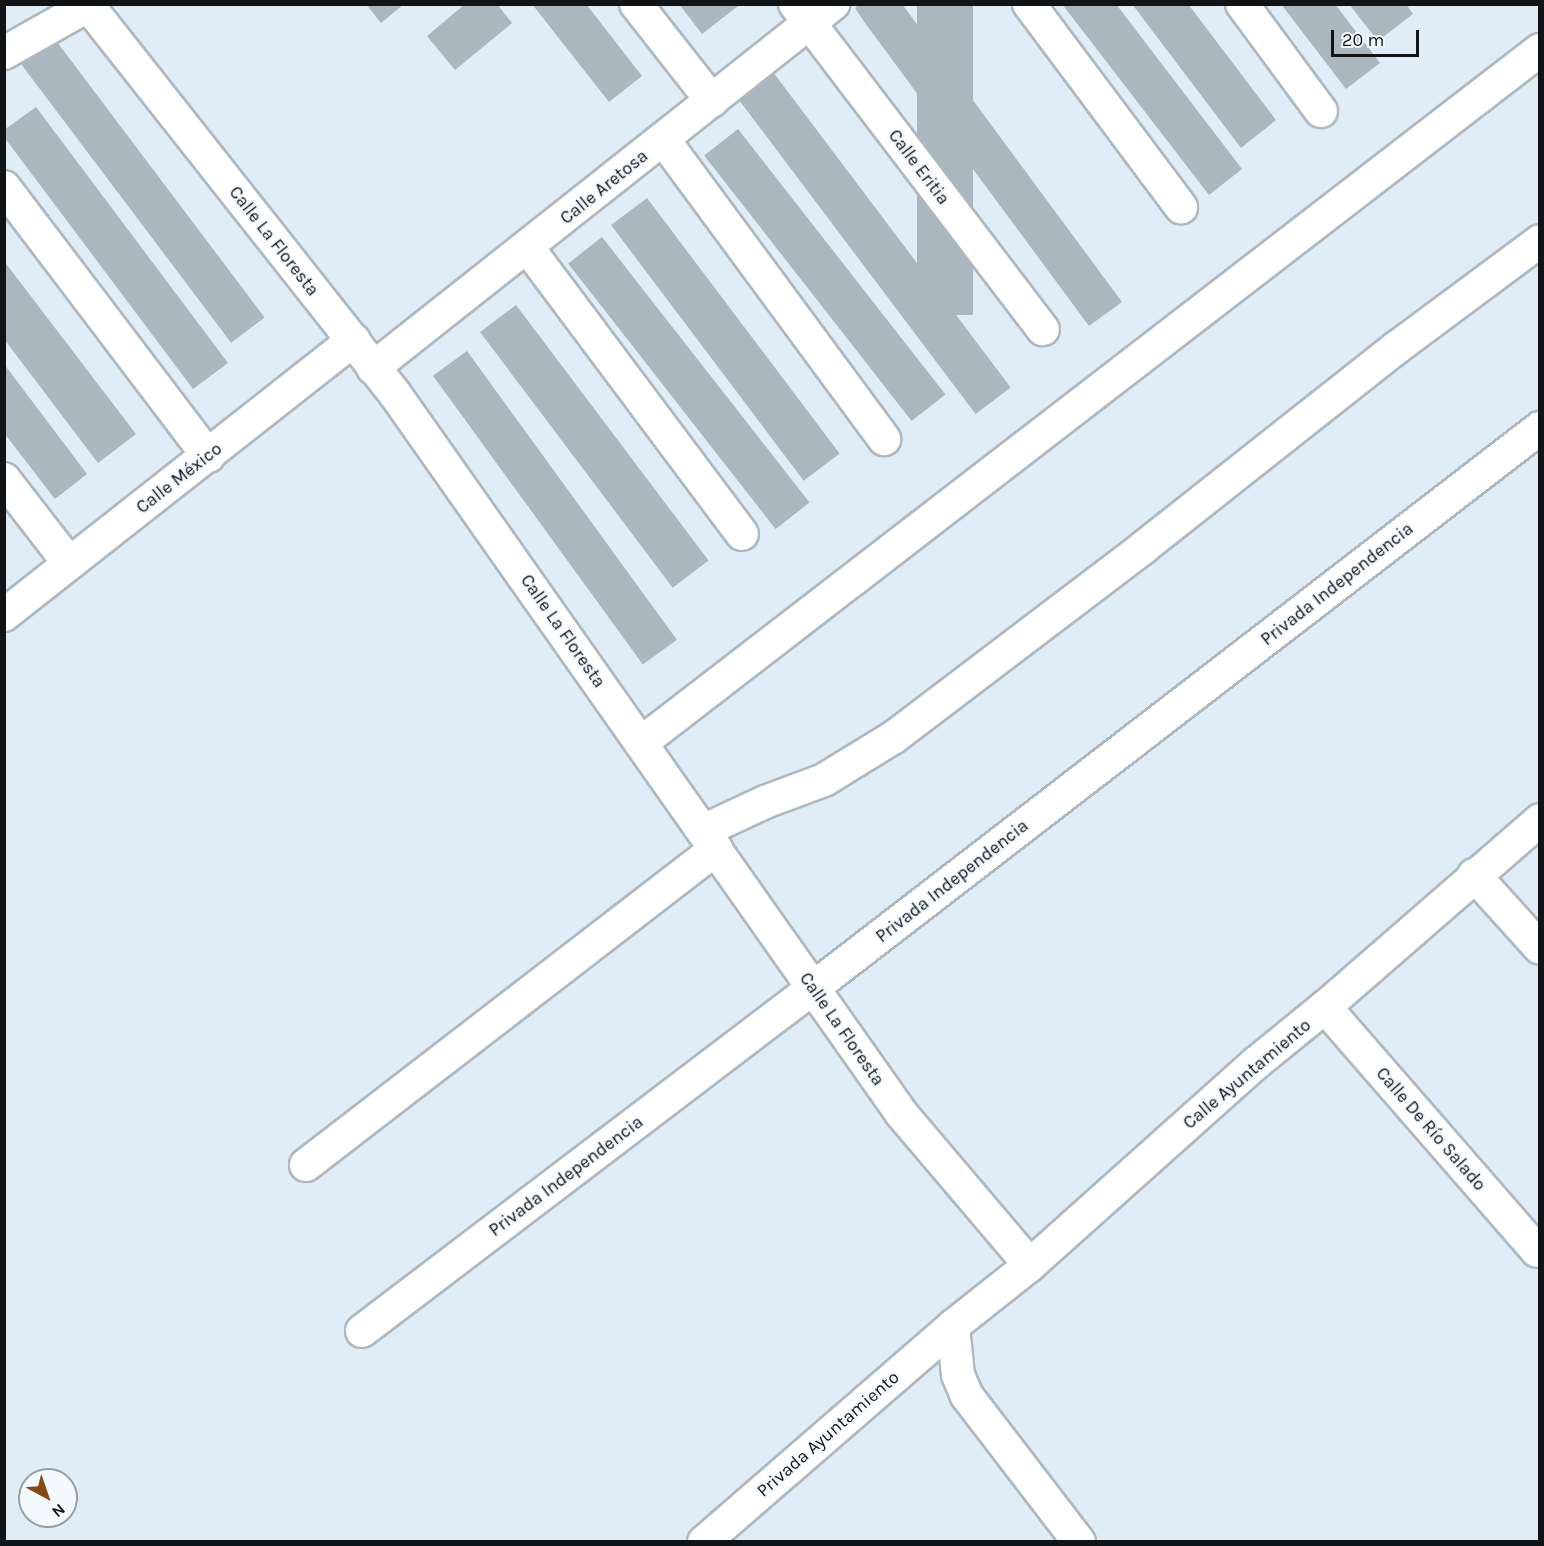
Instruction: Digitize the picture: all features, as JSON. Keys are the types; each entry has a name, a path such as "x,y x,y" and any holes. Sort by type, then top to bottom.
{"street":[{"path":"636,4 712,101"},
{"path":"1029,4 1181,207"},
{"path":"1242,4 1321,111"},
{"path":"4,53 89,5"},
{"name":"Calle La Floresta","path":"89,5 354,340 902,1113 1030,1265"},
{"name":"Calle Aretosa","path":"374,368 712,101 813,11"},
{"name":"Calle Eritia","path":"813,11 1042,330"},
{"path":"641,743 1539,51"},
{"path":"663,139 884,439"},
{"path":"4,187 208,456"},
{"path":"306,1166 709,840 765,802 824,780 894,737 1144,547 1396,348 1539,241"},
{"path":"528,248 742,534"},
{"name":"Calle México","path":"4,615 354,340"},
{"name":"Privada Independencia","path":"362,1331 813,988 1539,428"},
{"path":"4,479 69,562"},
{"name":"Calle Ayuntamiento","path":"953,1326 1030,1265 1256,1063 1325,1007 1474,874 1539,820"},
{"path":"1474,874 1539,948"},
{"name":"Calle De Río Salado","path":"1325,1007 1537,1251"},
{"path":"953,1326 958,1375 967,1396 1079,1542"},
{"name":"Privada Ayuntamiento","path":"704,1542 953,1326"}],"building":[{"path":"366,4 404,4 381,23"},
{"path":"465,4 497,4 512,23 455,70 427,36"},
{"path":"532,4 586,4 642,76 609,102"},
{"path":"679,4 737,4 738,6 702,34"},
{"path":"860,4 902,4 1122,302 1089,326 865,23 855,8"},
{"path":"917,4 973,4 973,315 917,315"},
{"path":"1062,4 1116,4 1242,169 1209,195"},
{"path":"1132,4 1188,4 1276,120 1241,148"},
{"path":"1281,4 1335,4 1380,63 1346,89"},
{"path":"1349,4 1406,4 1413,14 1378,41"},
{"path":"51,34 265,318 231,343 17,59"},
{"path":"773,72 1011,387 976,414 738,98"},
{"path":"36,107 228,363 193,389 4,137 4,130"},
{"path":"738,129 945,395 912,421 704,155"},
{"path":"647,198 840,454 804,481 611,225"},
{"path":"602,237 809,503 776,529 568,263"},
{"path":"4,261 136,434 98,463 4,339"},
{"path":"516,305 709,561 673,588 480,332"},
{"path":"467,351 677,640 643,665 433,376"},
{"path":"4,364 87,474 55,499 4,433"}]}
